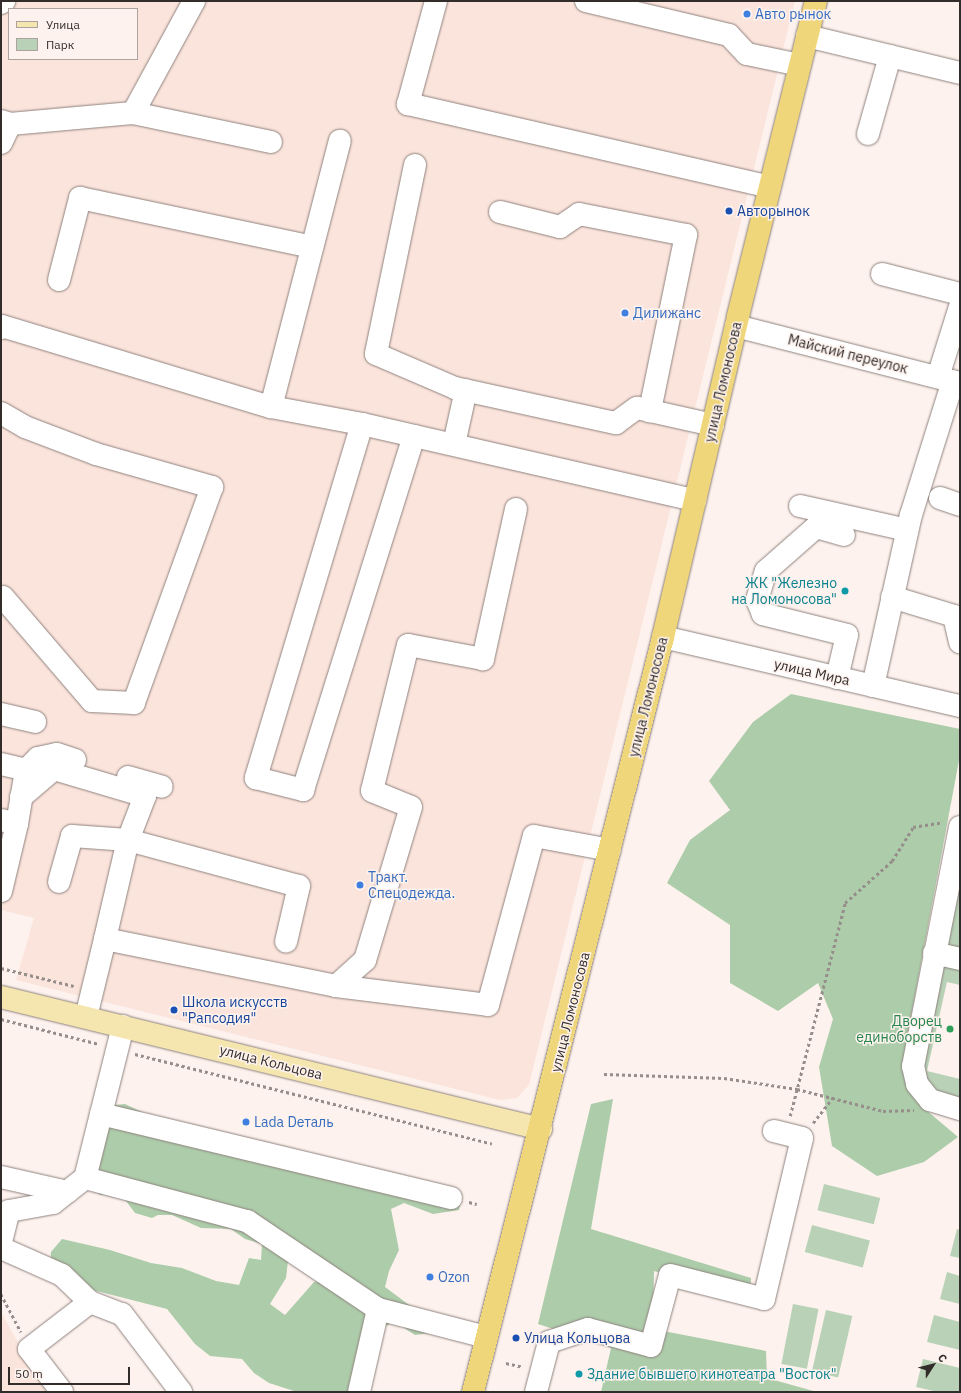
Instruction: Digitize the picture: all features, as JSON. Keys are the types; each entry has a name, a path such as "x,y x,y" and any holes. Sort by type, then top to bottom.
{"highway":[{"name":"улица Ломоносова","path":"473,1392 663,637 736,326 816,1"}],"main road":[{"name":"улица Кольцова","path":"1,997 540,1129"}],"street":[{"path":"134,114 194,1"},
{"path":"436,1 408,104 770,187"},
{"path":"586,1 729,35 747,54 800,65"},
{"path":"807,36 960,73"},
{"path":"868,134 890,56"},
{"path":"4,129 134,114 271,142"},
{"path":"271,407 340,141"},
{"path":"415,165 376,354 466,390 616,423 637,408 713,425"},
{"path":"59,280 80,198 312,247"},
{"path":"500,212 560,227 579,214 686,236 650,411"},
{"path":"882,274 960,294"},
{"path":"872,686 907,530 950,380 960,307"},
{"path":"1,328 2,326 271,407 362,424 454,444 695,500"},
{"name":"Майский переулок","path":"736,326 950,380"},
{"path":"454,444 466,390"},
{"path":"1,413 25,427 96,454 212,487 134,702 92,701 3,597"},
{"path":"362,424 256,778 303,790 414,436"},
{"path":"940,498 960,505"},
{"path":"800,506 907,530"},
{"path":"336,986 365,960 411,807 372,792 408,645 483,659 516,509"},
{"path":"837,678 847,635 763,614 757,600 766,571 816,527 844,535"},
{"path":"892,598 954,616 960,642"},
{"name":"улица Мира","path":"663,637 960,706"},
{"path":"1,714 35,722"},
{"path":"2,881 9,822 21,797 26,770 38,758 57,754 162,787"},
{"path":"1,764 26,770"},
{"path":"21,797 54,769 145,796 128,840 86,1017"},
{"path":"952,825 934,953 914,1066 917,1084 930,1100 960,1109"},
{"path":"59,882 72,836 128,840 299,886 286,942"},
{"path":"105,939 336,986 488,1005 534,836 610,850"},
{"path":"934,953 960,959"},
{"path":"1,1242 9,1210 53,1203 85,1178 123,1026"},
{"path":"101,1114 450,1198"},
{"path":"536,1392 549,1342 588,1329 651,1346 670,1275 764,1299 787,1134"},
{"path":"1,1178 67,1192"},
{"path":"85,1178 247,1221 378,1309 486,1337"},
{"path":"1,1248 62,1275 90,1302 122,1314 181,1392"},
{"path":"62,1392 29,1349 90,1302"},
{"path":"359,1392 378,1309"}],"path":[{"path":"787,1134 797,1089 845,904 892,861 913,827 952,825"},
{"path":"1,968 93,991"},
{"path":"1,1020 492,1144"},
{"path":"604,1074 724,1078 797,1089 833,1097 882,1111 925,1109 930,1100"},
{"path":"787,1134 833,1097"},
{"path":"1,1294 29,1349"},
{"path":"506,1363 530,1369"}],"shaded area":[{"path":"1,1 795,1 529,1085 517,1098 500,1100 16,980 34,918 1,910"},
{"path":"1,1312 40,1382 47,1392 1,1392"}],"green space":[{"path":"791,694 960,729 960,755 902,1065 909,1087 925,1109 958,1137 924,1162 877,1176 832,1146 819,1067 833,1019 818,983 778,1011 730,983 730,925 667,883 690,840 730,810 709,781 753,722"},
{"path":"960,864 960,948 945,945"},
{"path":"942,962 960,965 960,985 947,982 927,1071 960,1079 960,1103 930,1090 921,1078"},
{"path":"613,1099 591,1229 751,1278 750,1300 654,1271 653,1329 766,1351 767,1378 817,1392 601,1392 611,1348 538,1324 591,1104"},
{"path":"125,1104 148,1115 201,1127 249,1148 462,1194 459,1210 433,1214 404,1203 391,1209 399,1250 389,1271 385,1287 424,1316 431,1333 415,1335 395,1322 381,1328 349,1392 297,1392 269,1383 254,1373 242,1359 210,1356 195,1344 167,1309 81,1287 50,1273 51,1252 62,1239 110,1250 151,1263 182,1268 216,1281 239,1285 249,1258 261,1260 262,1244 245,1239 231,1229 201,1228 172,1215 158,1215 152,1218 135,1213 120,1193 100,1195 82,1178 107,1106","holes":["288,1261 345,1281 314,1282 285,1315 270,1304 286,1278"]},
{"path":"824,1184 880,1198 874,1224 817,1210"},
{"path":"812,1225 870,1241 863,1268 805,1252"},
{"path":"957,1229 960,1230 960,1258 950,1256"},
{"path":"947,1272 960,1276 960,1304 940,1299"},
{"path":"793,1304 819,1309 807,1369 781,1364"},
{"path":"826,1310 852,1316 838,1377 812,1371"},
{"path":"934,1315 960,1322 960,1350 927,1342"},
{"path":"923,1359 960,1368 960,1392 938,1392 916,1387"}],"place":[{"name":"Авто рынок","path":"747,14"},
{"name":"Авторынок","path":"729,211"},
{"name":"Дилижанс","path":"625,313"},
{"name":"ЖК \"Железно на Ломоносова\"","path":"845,591"},
{"name":"Тракт. Спецодежда.","path":"360,885"},
{"name":"Школа искусств \"Рапсодия\"","path":"174,1010"},
{"name":"Дворец единоборств","path":"950,1029"},
{"name":"Lada Dеталь","path":"246,1122"},
{"name":"Ozon","path":"430,1277"},
{"name":"Улица Кольцова","path":"516,1338"},
{"name":"Здание бывшего кинотеатра \"Восток\"","path":"579,1374"}]}
